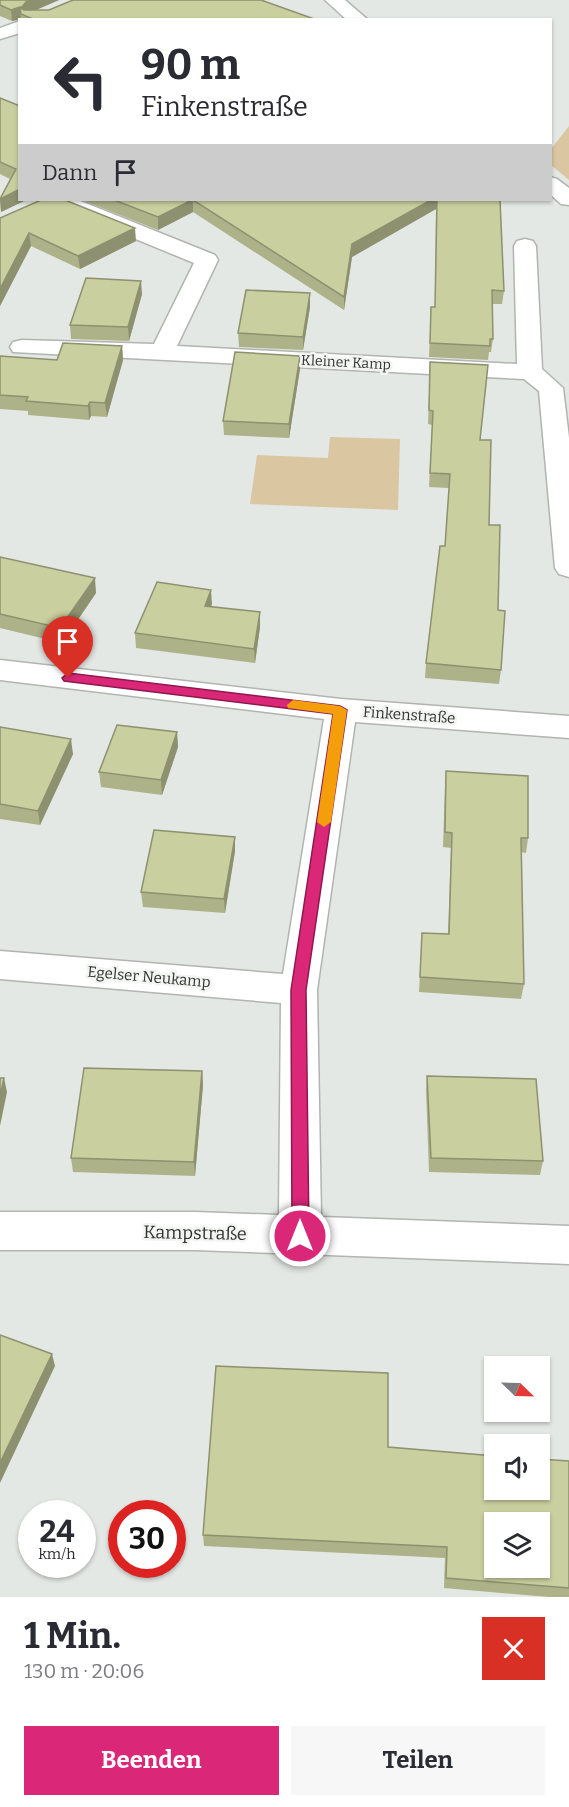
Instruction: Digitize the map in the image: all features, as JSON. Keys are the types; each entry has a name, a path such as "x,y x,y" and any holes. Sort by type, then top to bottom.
{"street":[{"path":"334,0 356,18"},
{"path":"0,34 18,27"},
{"path":"552,185 569,199"},
{"path":"63,201 207,260 162,352"},
{"path":"525,246 530,372 551,388 569,568"},
{"name":"Kleiner Kamp","path":"22,347 162,352 530,372"},
{"name":"Finkenstraße","path":"0,669 340,710 569,727"},
{"path":"300,1236 299,990 340,710"},
{"name":"Egelser Neukamp","path":"0,965 299,990"},
{"name":"Kampstraße","path":"0,1231 195,1231 569,1245"}],"shaded area":[{"path":"569,126 569,180 552,166 552,148"},
{"path":"330,437 400,439 398,510 250,504 257,455 328,458"}],"building":[{"path":"0,0 31,0 21,8 49,10 73,0 261,0 311,18 30,18 21,14 20,7 11,10 0,5"},
{"path":"0,98 18,105 18,190 0,199 16,169 0,162"},
{"path":"39,201 68,201 135,228 78,256 29,233 0,289 0,218"},
{"path":"117,201 190,201 158,217"},
{"path":"195,201 429,201 352,244 344,297"},
{"path":"437,201 500,201 504,291 492,290 493,339 490,339 490,346 430,343 431,307 435,307"},
{"path":"86,278 141,281 128,327 70,325"},
{"path":"246,290 310,293 303,337 238,333"},
{"path":"63,343 122,346 105,403 90,402 88,406 26,401 28,397 0,395 0,356 57,360"},
{"path":"235,352 300,356 289,424 223,421"},
{"path":"430,362 488,365 480,440 491,440 489,525 500,525 498,610 505,611 501,670 426,663 440,546 445,546 450,474 430,473 433,411 429,410"},
{"path":"0,557 95,578 60,628 0,614"},
{"path":"157,582 211,590 205,606 260,612 254,649 135,633"},
{"path":"117,725 177,732 161,780 99,772"},
{"path":"0,727 71,739 38,811 0,804"},
{"path":"446,771 528,776 528,838 521,838 524,984 420,977 422,933 449,934 452,833 445,832"},
{"path":"154,830 235,837 224,899 141,892"},
{"path":"84,1068 202,1071 194,1162 71,1158"},
{"path":"427,1076 536,1079 543,1161 431,1158"},
{"path":"0,1078 4,1078 0,1096"},
{"path":"0,1335 52,1354 0,1463"},
{"path":"216,1366 388,1373 388,1447 484,1455 484,1500 550,1500 550,1460 569,1461 569,1588 446,1578 447,1547 203,1535"}],"slow traffic":[{"path":"293,705 340,710 324,822"}],"route":[{"path":"68,678 340,710 299,990 300,1236"}]}
